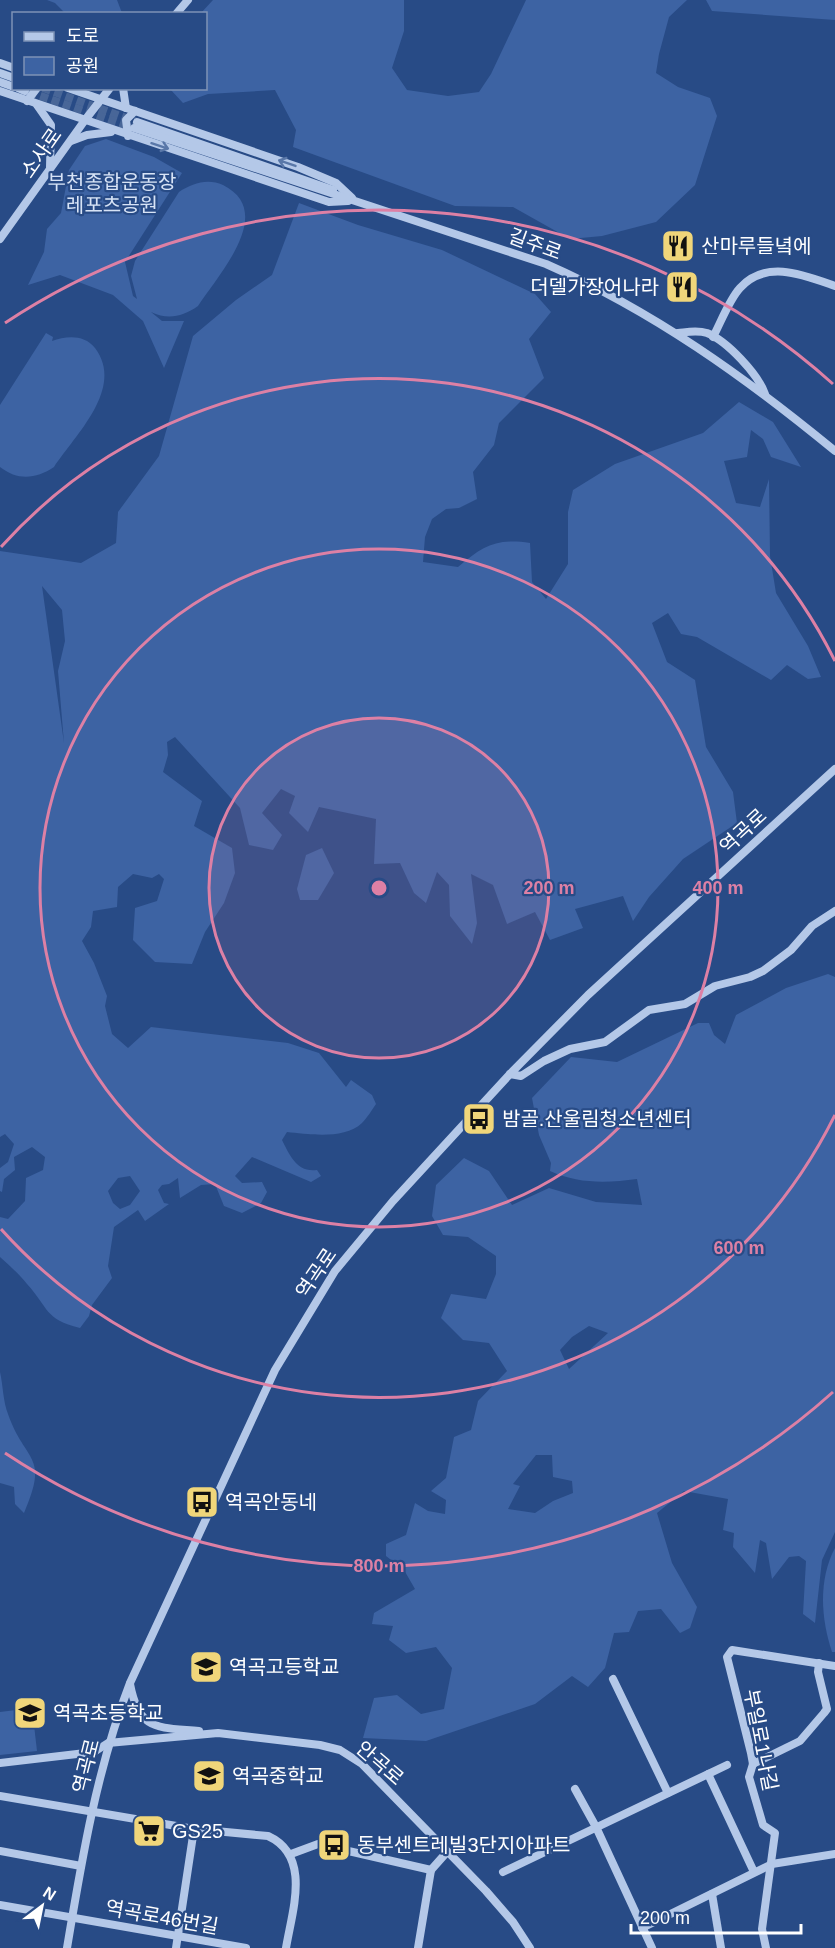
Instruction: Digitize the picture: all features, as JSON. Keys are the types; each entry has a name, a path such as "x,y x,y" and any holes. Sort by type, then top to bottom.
{"street":[{"path":"178,12 188,0"},
{"path":"27,101 36,90"},
{"name":"길주로","path":"73,90 298,167 336,183 356,201"},
{"name":"소사로","path":"0,239 84,120 108,90"},
{"path":"123,90 126,108"},
{"name":"길주로","path":"0,91 329,202 356,201"},
{"path":"36,104 51,125 50,169"},
{"path":"69,141 87,135 124,134 126,120 135,111"},
{"name":"길주로","path":"136,125 321,184 356,201 546,264 597,286 678,333 766,395 835,451"},
{"path":"713,337 739,289 754,276 776,270 803,274 835,286"},
{"path":"678,333 693,331 713,337 759,378 766,395"},
{"name":"역곡로","path":"66,1948 92,1812 108,1743 130,1683 275,1370 335,1271 378,1217 510,1074 588,995 835,769"},
{"path":"510,1074 521,1076 555,1054 605,1042 649,1010 685,1004 716,986 763,971 791,951 812,926 835,911"},
{"name":"부일로1나길","path":"772,1864 775,1833 763,1825 749,1777 753,1764 727,1657 732,1650 835,1666"},
{"path":"753,1764 800,1741 831,1708 818,1672 819,1663"},
{"path":"613,1679 668,1792"},
{"path":"130,1683 137,1710 150,1723 166,1728 218,1733"},
{"name":"안곡로","path":"0,1763 94,1752 108,1743 218,1733 340,1750 362,1764 500,1906 530,1948"},
{"path":"503,1872 727,1765"},
{"path":"708,1774 754,1872"},
{"path":"575,1789 596,1827 652,1948"},
{"path":"0,1796 194,1829 268,1836 282,1844 291,1854 296,1885 286,1948"},
{"path":"176,1948 194,1829"},
{"path":"291,1854 318,1844 431,1870"},
{"path":"0,1851 81,1866"},
{"path":"418,1948 431,1870 447,1852"},
{"path":"642,1928 772,1864 835,1854"},
{"path":"766,1948 762,1929 772,1864"},
{"path":"712,1894 721,1948"},
{"name":"역곡로46번길","path":"0,1905 246,1948"}],"green space":[{"path":"47,0 117,0 122,12 64,12 55,3"},
{"path":"213,0 404,0 404,31 392,68 407,90 448,96 479,92 491,74 526,0 687,0 669,17 656,73 678,87 710,98 717,116 695,185 656,222 602,236 570,239 513,207 455,206 293,147 296,130 275,90 208,94 183,103 171,90 207,90 207,12 202,12"},
{"path":"706,0 835,0 835,20 712,11"},
{"name":"부천종합운동장 레포츠공원","path":"106,139 154,157 182,173 125,262 133,296 137,299 131,276 135,261 179,192 200,182 217,183 238,197 245,211 244,227 238,244 198,306 186,313 169,317 151,312 162,321 184,321 164,368 143,321 113,295 60,275 28,285 44,252 47,229 61,213 69,170 85,146"},
{"path":"299,203 358,225 442,250 535,294 551,312 529,339 544,378 499,423 494,445 473,472 477,499 459,508 446,509 432,519 425,537 423,562 458,567 491,545 508,542 530,543 532,582 546,599 568,564 568,512 573,490 615,464 703,433 739,402 773,422 801,467 771,457 763,439 751,430 747,457 724,461 736,503 760,507 769,479 770,556 776,593 808,646 821,677 808,679 787,665 771,680 697,637 681,634 668,613 652,623 667,662 695,680 706,747 733,792 737,823 683,859 649,897 633,921 623,896 575,909 583,928 550,940 535,912 507,924 493,885 471,874 477,923 472,944 450,916 449,885 437,872 426,903 414,893 400,863 374,864 376,819 319,807 308,832 289,813 295,796 281,789 262,813 282,835 273,850 249,845 240,808 175,737 167,742 168,755 163,772 202,801 194,826 232,848 235,873 224,903 205,932 192,964 155,962 133,940 135,908 157,901 164,879 159,874 152,878 133,874 118,887 117,907 93,911 91,927 82,941 94,963 107,996 105,1006 112,1034 128,1048 151,1027 288,1043 319,1053 346,1087 351,1080 372,1095 376,1104 362,1123 346,1132 326,1135 287,1132 282,1140 295,1161 304,1169 317,1170 321,1176 311,1182 252,1157 235,1176 242,1183 262,1182 267,1192 261,1203 242,1213 224,1206 215,1184 201,1185 180,1198 178,1178 169,1184 162,1185 158,1190 164,1203 169,1204 145,1221 138,1210 114,1227 108,1266 112,1278 92,1305 89,1316 80,1328 60,1321 48,1312 24,1280 0,1257 0,1217 8,1219 25,1201 26,1178 43,1170 45,1157 32,1147 14,1157 15,1170 4,1179 2,1192 0,1191 0,1168 8,1162 14,1144 5,1134 0,1137 0,551 81,563 116,543 118,512 159,456 193,336 236,300 272,275","holes":["42,586 62,610 65,641 58,671 64,743","130,1176 140,1191 130,1205 120,1209 113,1203 108,1191 118,1178"]},
{"path":"46,333 53,337 52,341 75,337 91,343 103,363 104,379 101,395 85,425 54,467 34,476 14,475 0,467 0,405"},
{"path":"322,848 334,873 318,900 300,900 297,889 306,855"},
{"path":"828,974 835,977 835,1532 822,1560 815,1623 803,1614 806,1561 799,1556 789,1557 772,1579 766,1543 760,1540 755,1573 733,1547 734,1533 723,1530 728,1499 684,1491 657,1513 672,1563 697,1607 690,1628 680,1633 661,1609 638,1611 629,1632 614,1633 605,1668 588,1687 572,1676 535,1704 426,1741 363,1738 374,1698 397,1695 421,1714 444,1709 452,1668 436,1647 406,1653 389,1640 393,1626 372,1624 374,1613 415,1589 404,1570 386,1556 386,1544 406,1535 415,1503 428,1511 445,1514 446,1500 431,1491 446,1478 454,1437 471,1430 478,1401 507,1371 489,1343 463,1340 441,1318 451,1294 486,1299 496,1274 496,1256 468,1237 443,1235 432,1216 436,1185 464,1158 489,1171 512,1205 549,1188 596,1202 642,1205 637,1179 582,1180 550,1171 551,1163 539,1135 532,1098 571,1057 617,1062 698,1023 709,1023 714,1035 725,1044 736,1015 786,988","holes":["589,1326 608,1333 569,1369 560,1350 572,1337","536,1455 552,1455 553,1477 572,1481 573,1493 553,1501 535,1513 508,1509 520,1486 513,1484"]},
{"path":"0,1372 8,1414 35,1469 35,1480 24,1513 15,1504 14,1487 0,1483"},
{"path":"835,1548 835,1652 832,1652 825,1626 823,1600 826,1573"},
{"path":"32,1708 37,1751 0,1755 0,1712"}],"tunnel":[{"path":"49,90 137,122"},
{"path":"29,92 131,127"}],"place":[{"name":"산마루들녘에","path":"678,246"},
{"name":"더델가장어나라","path":"682,287"},
{"name":"밤골.산울림청소년센터","path":"479,1119"},
{"name":"역곡안동네","path":"202,1502"},
{"name":"역곡고등학교","path":"206,1667"},
{"name":"역곡초등학교","path":"30,1713"},
{"name":"역곡중학교","path":"209,1776"},
{"name":"GS25","path":"149,1831"},
{"name":"동부센트레빌3단지아파트","path":"334,1845"}]}
